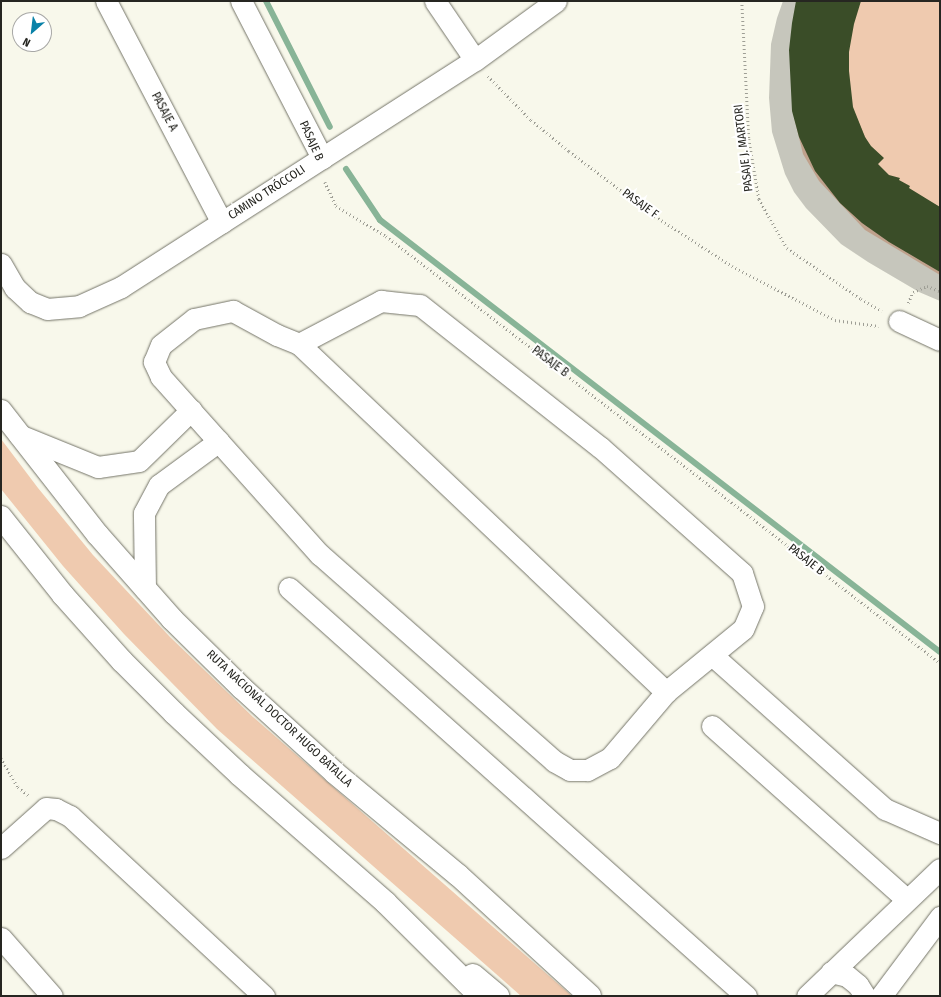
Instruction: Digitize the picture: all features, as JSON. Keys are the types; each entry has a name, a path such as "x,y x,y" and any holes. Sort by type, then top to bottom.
{"highway":[{"name":"RUTA NACIONAL DOCTOR HUGO BATALLA","path":"1,411 98,535 172,619 335,773 458,875 590,996"},
{"path":"1,517 63,596 122,661 174,713 240,775 386,902 498,996"},
{"path":"386,902 480,996"}],"street":[{"name":"PASAJE A","path":"106,1 222,223"},
{"name":"PASAJE B","path":"241,1 322,158"},
{"path":"435,1 475,60"},
{"name":"CAMINO TRÓCCOLI","path":"1,264 15,288 30,302 47,309 79,306 121,287 475,60 556,1"},
{"path":"299,344 381,301 420,305 600,447 742,573 753,606 743,629 666,692 610,758 587,770 570,770 554,762 320,555 161,377 154,362 161,346 194,320 233,311 277,335 299,344 666,692"},
{"path":"898,321 940,340"},
{"path":"19,435 98,467 139,461 190,410"},
{"path":"145,589 144,513 159,485 219,441"},
{"path":"289,588 746,996"},
{"path":"712,655 885,809 940,832"},
{"path":"712,726 907,900"},
{"path":"1,848 46,808 56,809 70,816 264,996"},
{"path":"807,996 939,871"},
{"path":"881,996 940,917"},
{"path":"1,938 52,996"},
{"path":"831,972 847,976 858,985 865,996"}],"path":[{"name":"PASAJE J. MARTORI","path":"742,1 749,139 759,200 787,248 861,299 898,321"},
{"name":"PASAJE F","path":"475,60 499,89 526,115 569,151 655,216 732,266 835,320 877,326 898,321"},
{"name":"PASAJE B","path":"322,158 324,180 336,206 386,236 940,663"},
{"path":"898,321 913,292 927,286 940,291"},
{"path":"1,758 18,787 46,808"}],"shaded area":[{"path":"799,1 940,1 940,275 865,230 819,181 803,154 793,113"},
{"path":"1,439 38,488 93,555 170,637 253,717 572,996 521,996 217,729 124,634 63,566 1,489"}],"building":[{"path":"796,1 861,1 854,24 849,52 849,71 853,107 865,137 871,146 884,158 878,164 889,175 900,178 899,180 910,186 909,188 940,207 940,272 889,242 862,223 840,203 815,171 799,137 792,111 789,50"}],"waterway":[{"path":"266,1 330,127"},
{"path":"346,169 380,220 940,652"}]}
